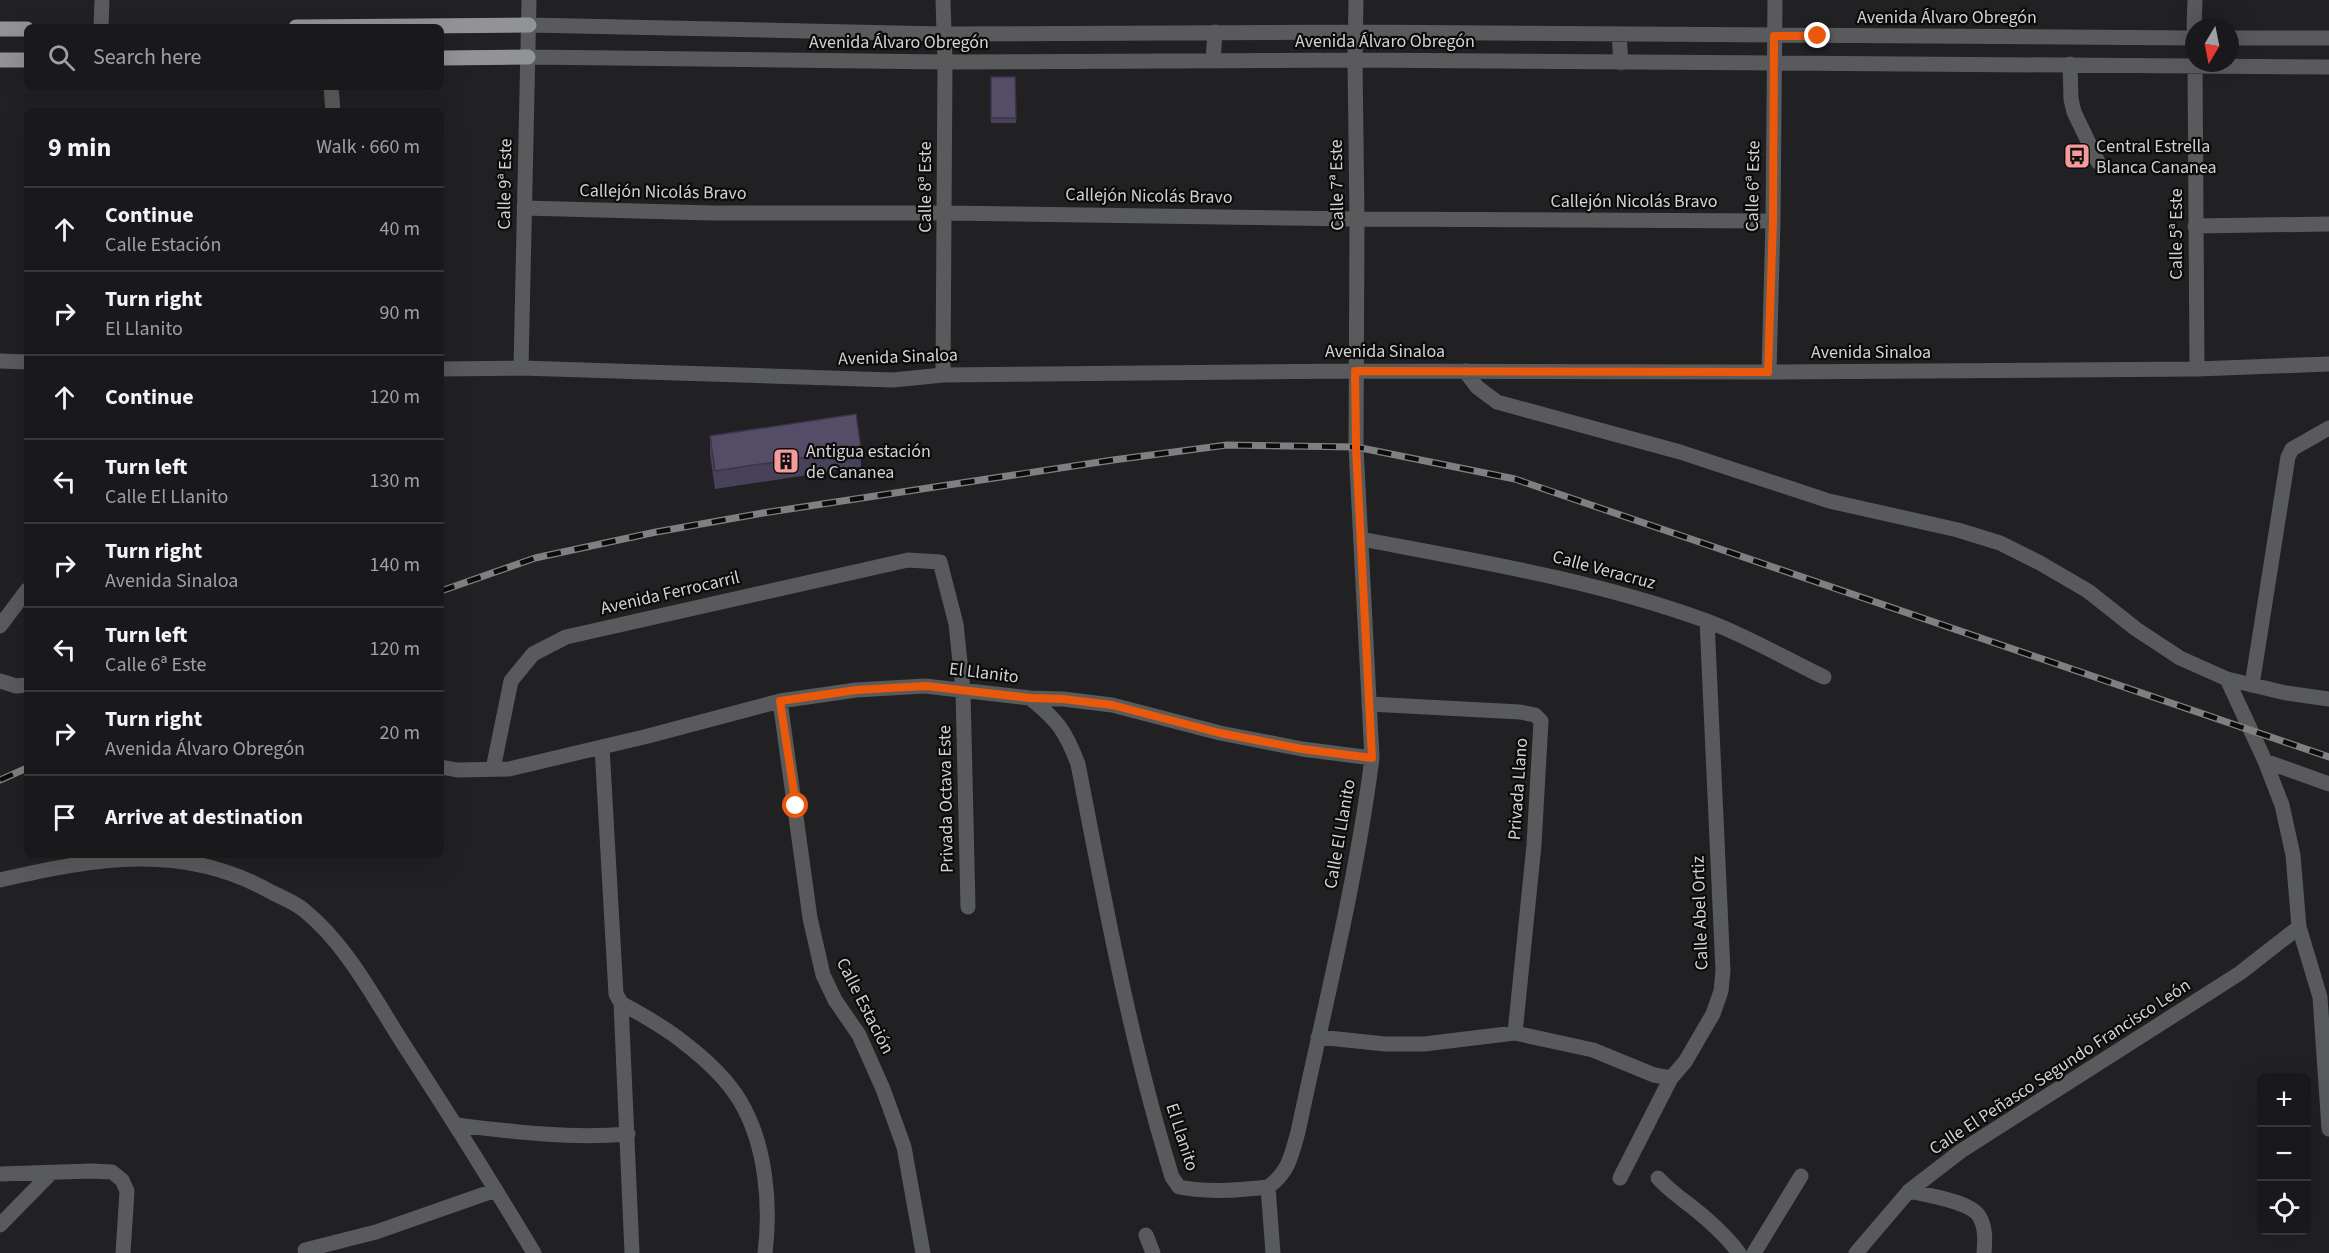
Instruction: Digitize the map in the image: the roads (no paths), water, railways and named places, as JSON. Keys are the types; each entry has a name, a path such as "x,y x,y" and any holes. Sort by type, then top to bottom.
{"main road":[{"name":"Avenida Álvaro Obregón","path":"444,26 529,25"},
{"path":"0,29 24,29"},
{"name":"Avenida Álvaro Obregón","path":"444,58 528,57"},
{"path":"0,60 24,60"}],"street":[{"path":"101,24 102,0"},
{"name":"Calle 9ª Este","path":"521,368 529,0"},
{"name":"Calle 8ª Este","path":"943,0 945,63 943,375"},
{"name":"Calle 7ª Este","path":"1355,371 1357,219 1354,60 1356,0"},
{"name":"Calle 6ª Este","path":"1768,372 1773,221 1775,0"},
{"path":"2194,0 2194,18"},
{"name":"Avenida Álvaro Obregón","path":"529,25 944,34 1355,32 2185,38"},
{"path":"1213,61 1215,32"},
{"path":"1619,34 1621,63"},
{"path":"2033,64 2038,36"},
{"path":"2239,38 2329,38"},
{"name":"Avenida Álvaro Obregón","path":"528,57 945,63 1354,60 1774,65 2185,64"},
{"path":"2070,64 2071,99 2074,112 2098,162"},
{"name":"Avenida Álvaro Obregón","path":"2239,65 2329,67"},
{"name":"Calle 5ª Este","path":"2195,72 2197,369"},
{"path":"331,90 333,108"},
{"name":"Callejón Nicolás Bravo","path":"524,208 712,213 1773,221"},
{"path":"2195,226 2329,224"},
{"path":"0,361 24,362"},
{"name":"Avenida Sinaloa","path":"444,369 521,368 893,380 943,375 1465,370 1768,372 2197,369 2329,364"},
{"path":"1465,370 1477,387 1497,402 1680,452 1829,501 1959,530 2000,543 2088,591 2136,629 2180,658 2228,679 2286,693 2329,699"},
{"name":"Calle El Llanito","path":"1268,1187 1281,1178 1298,1132 1354,874 1372,758 1355,371"},
{"path":"2252,685 2288,457 2292,449 2329,428"},
{"name":"Calle Veracruz","path":"1361,539 1516,568 1627,594 1707,621 1824,677"},
{"name":"Avenida Ferrocarril","path":"493,769 512,681 533,654 566,637 908,560 940,562"},
{"name":"Privada Octava Este","path":"940,562 956,624 963,690 968,908"},
{"path":"0,626 24,594"},
{"name":"Calle Abel Ortiz","path":"1620,1178 1671,1078 1685,1062 1713,1014 1721,990 1724,971 1707,621"},
{"path":"2228,679 2282,805 2293,855 2299,927 2319,997 2329,1129"},
{"path":"0,681 16,686 24,685"},
{"name":"El Llanito","path":"444,768 457,770 509,769 780,701 856,690 926,686 1030,698 1049,714 1067,736 1078,764 1129,1020 1172,1177 1179,1187 1194,1190 1221,1192 1268,1187"},
{"path":"1030,698 1063,699 1112,705 1220,733 1302,749 1372,758"},
{"name":"Calle Estación","path":"780,701 810,918 823,975 835,1000 859,1035 904,1147 923,1253"},
{"name":"Privada Llano","path":"1369,704 1520,712 1535,715 1541,721 1534,845 1515,1033"},
{"path":"602,747 615,981 616,994 621,1003 632,1253"},
{"path":"2265,761 2329,784"},
{"path":"0,880 64,865 135,858 178,860 219,869 259,884 304,910 346,954 457,1125 534,1253"},
{"name":"Calle El Peñasco Segundo Francisco León","path":"1856,1253 1909,1191 1961,1151 2240,973 2299,927"},
{"path":"621,1003 683,1041 714,1070 740,1101 760,1149 765,1181 768,1230 765,1253"},
{"path":"1318,1037 1385,1044 1424,1044 1515,1033 1593,1050 1654,1075 1671,1078"},
{"path":"457,1125 527,1134 589,1138 628,1134"},
{"path":"0,1174 112,1172 122,1180 127,1191 123,1253"},
{"path":"0,1225 51,1173"},
{"path":"1754,1253 1801,1176"},
{"path":"1658,1178 1669,1191 1682,1199 1727,1238 1739,1253"},
{"path":"1268,1187 1273,1253"},
{"path":"305,1250 376,1232 496,1190"},
{"path":"1909,1191 1954,1201 1978,1214 1984,1227 1984,1253"},
{"path":"1146,1235 1153,1253"}],"railway":[{"path":"444,590 535,558 656,532 763,513 1227,445 1356,447 1515,479 2329,757"},
{"path":"0,780 24,769"}],"place":[{"name":"Central Estrella Blanca Cananea","path":"2077,156"},
{"name":"Antigua estación de Cananea","path":"786,461"}]}
